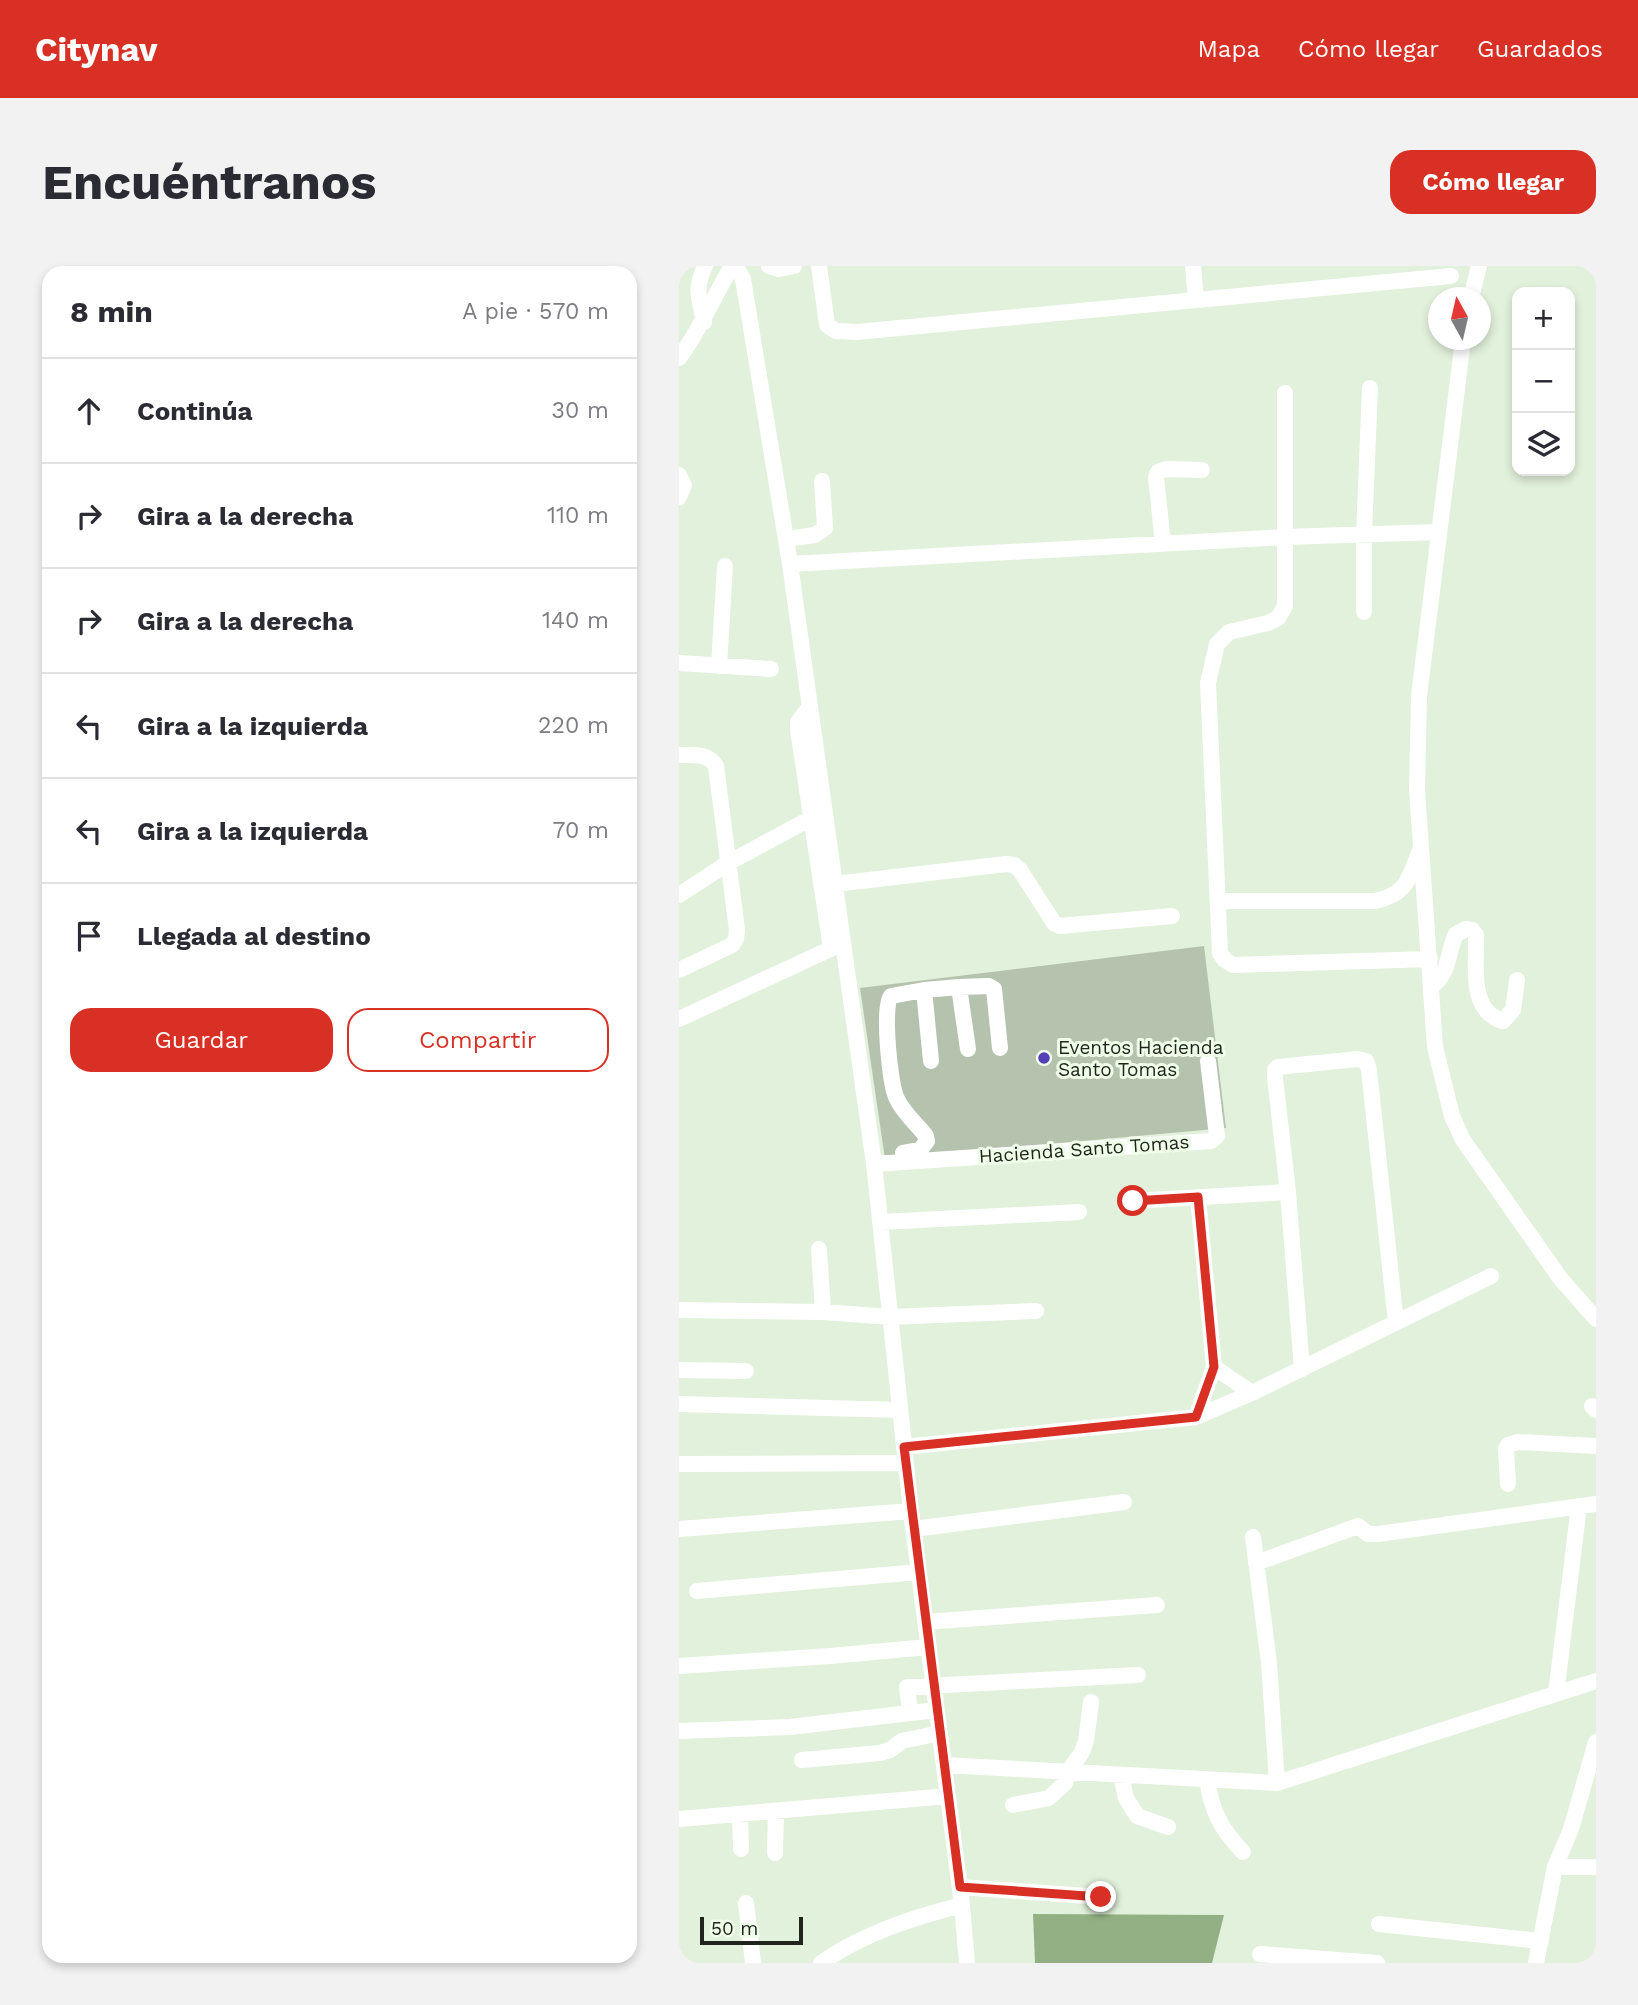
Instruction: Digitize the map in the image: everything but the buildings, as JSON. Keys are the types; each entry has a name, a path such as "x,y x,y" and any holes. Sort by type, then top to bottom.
{"street":[{"path":"704,322 697,290 705,266"},
{"path":"679,356 704,322 716,292 734,266 743,279 790,564 810,706 818,814 873,1160 911,1511 949,1796 967,1963"},
{"path":"769,266 779,269 789,266"},
{"path":"819,266 827,325 836,331 857,332 1451,276"},
{"path":"1193,266 1196,300"},
{"path":"1474,287 1479,266"},
{"path":"1462,350 1419,696 1417,790 1435,1047 1452,1116 1463,1140 1560,1278 1596,1319"},
{"path":"1364,612 1370,388"},
{"path":"1285,393 1285,606 1278,618 1229,632 1217,644 1208,683 1220,953 1233,965 1430,959"},
{"path":"1163,544 1156,477 1158,472 1166,469 1202,470"},
{"path":"679,475 684,485 679,497"},
{"path":"786,539 815,535 825,528 822,481"},
{"path":"790,564 1285,537 1439,532"},
{"path":"719,666 725,566"},
{"path":"679,663 771,668"},
{"path":"679,755 704,756 712,759 716,766 736,939 732,945 679,970"},
{"path":"679,895 728,863 818,814"},
{"path":"818,814 835,884 837,945"},
{"path":"1219,901 1375,901 1391,898 1400,892 1407,882 1422,847"},
{"path":"835,884 1006,864 1014,865 1020,870 1053,923 1060,926 1172,916"},
{"path":"1432,986 1446,970 1456,934 1466,929 1472,930 1476,935 1478,997 1492,1018 1503,1021 1513,1010 1517,980"},
{"path":"679,1019 837,945"},
{"path":"873,1160 920,1150 927,1141 896,1097 888,1052 887,1007 891,996 924,990 989,986 994,989 1000,1048"},
{"path":"959,987 968,1049"},
{"path":"924,990 931,1061"},
{"path":"1302,1369 1275,1070 1278,1067 1358,1059 1366,1061 1396,1323"},
{"name":"Hacienda Santo Tomas","path":"873,1160 1211,1141 1217,1136 1208,1060"},
{"path":"1133,1201 1288,1192"},
{"path":"1196,1417 1214,1367 1198,1197"},
{"path":"880,1222 1079,1212"},
{"path":"818,1249 823,1312"},
{"path":"679,1464 905,1455 1196,1417 1252,1393 1491,1276"},
{"path":"679,1311 823,1312 890,1317 1036,1311"},
{"path":"1214,1367 1252,1393"},
{"path":"679,1370 745,1371"},
{"path":"679,1404 900,1410"},
{"path":"1508,1485 1508,1444 1583,1443 1596,1446"},
{"path":"914,1529 1124,1502"},
{"path":"1256,1563 1358,1526 1368,1534 1378,1534 1596,1504"},
{"path":"1556,1694 1579,1506"},
{"path":"679,1529 911,1511"},
{"path":"1253,1537 1269,1663 1277,1783"},
{"path":"697,1591 919,1572"},
{"path":"925,1622 1157,1605"},
{"path":"679,1666 928,1647"},
{"path":"910,1712 907,1687 1138,1675"},
{"path":"944,1765 1277,1783 1596,1681"},
{"path":"1013,1805 1049,1798 1065,1783 1068,1772 1086,1741 1091,1702"},
{"path":"679,1731 790,1727 936,1710"},
{"path":"802,1760 880,1753 890,1751 902,1741 940,1733"},
{"path":"1537,1963 1555,1867 1589,1796 1596,1742"},
{"path":"1121,1775 1126,1798 1137,1816 1168,1827"},
{"path":"1207,1779 1210,1799 1224,1832 1243,1852"},
{"path":"679,1819 949,1796"},
{"path":"775,1853 776,1811"},
{"path":"740,1814 741,1849"},
{"path":"1555,1867 1596,1867"},
{"path":"960,1887 1101,1897"},
{"path":"746,1903 753,1963"},
{"path":"821,1963 847,1945 902,1922 962,1905"},
{"path":"1379,1924 1541,1941"},
{"path":"1260,1954 1377,1963"}],"green space":[{"path":"1033,1914 1224,1915 1212,1963 1035,1963"}],"place":[{"name":"Eventos Hacienda Santo Tomas","path":"1044,1058"}],"route":[{"path":"1101,1897 960,1887 904,1447 1196,1417 1214,1367 1198,1197 1133,1201"}]}
